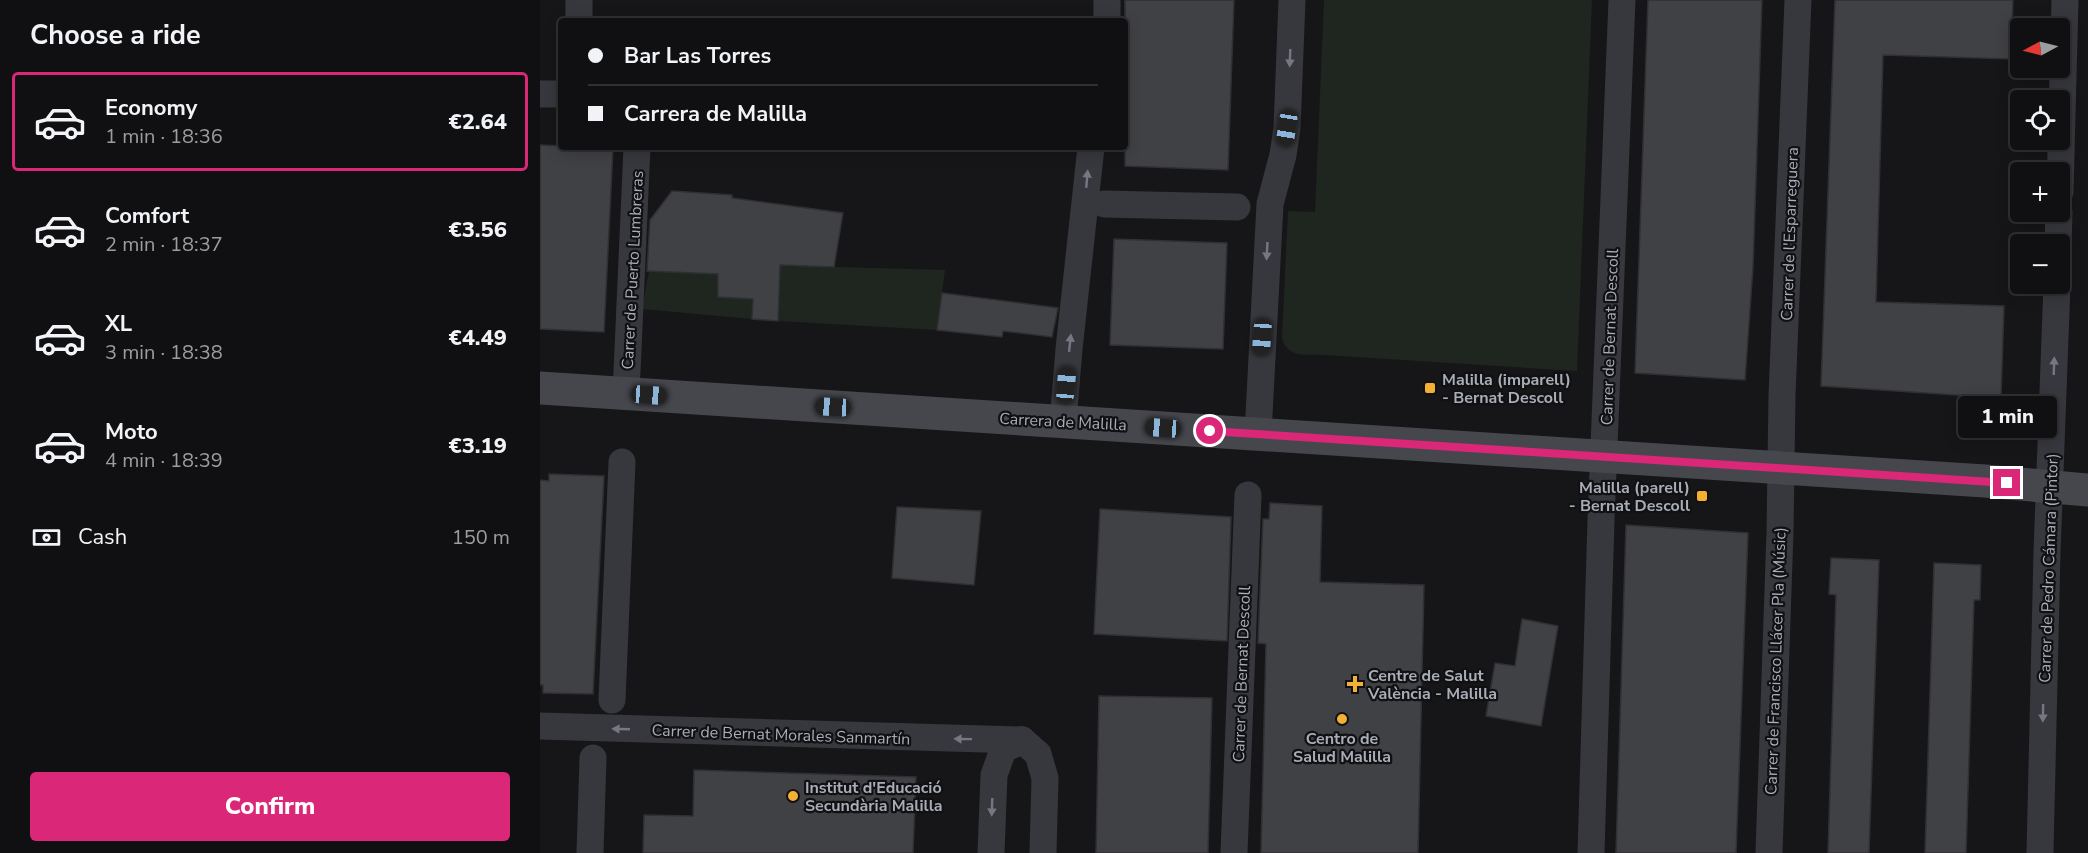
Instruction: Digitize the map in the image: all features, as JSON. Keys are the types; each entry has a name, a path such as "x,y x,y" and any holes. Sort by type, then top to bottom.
{"street":[{"path":"579,0 579,18"},
{"path":"1107,0 1107,18"},
{"path":"1258,434 1270,204 1283,155 1287,128 1292,0"},
{"name":"Carrer de Bernat Descoll","path":"1591,853 1601,520 1622,0"},
{"name":"Carrer de l'Esparreguera","path":"1782,468 1782,404 1798,0"},
{"path":"2061,162 2065,0"},
{"path":"540,94 558,94"},
{"name":"Carrer de Puerto Lumbreras","path":"626,394 638,150"},
{"path":"1063,422 1069,350 1094,208 1091,150"},
{"path":"1094,208 1237,207"},
{"name":"Carrer de Pedro Cámara (Pintor)","path":"2040,853 2049,487 2057,294"},
{"name":"Carrera de Malilla","path":"540,388 1985,481 2088,490"},
{"path":"612,700 622,462"},
{"name":"Carrer de Francisco Llácer Pla (Músic)","path":"1769,853 1782,468"},
{"name":"Carrer de Bernat Descoll","path":"1234,853 1248,495"},
{"name":"Carrer de Bernat Morales Sanmartín","path":"540,726 1022,740"},
{"path":"991,853 994,775 1003,750 1022,740 1038,753 1045,778 1043,853"},
{"path":"590,853 593,759"}],"shaded area":[{"path":"1324,0 1592,0 1577,371 1304,355 1293,352 1285,345 1282,338 1288,211 1315,212"},
{"path":"737,236 803,266 945,270 937,330 778,321 780,265"},
{"path":"649,271 718,274 718,297 753,299 752,319 642,309"}],"building":[{"path":"1125,0 1234,0 1228,170 1125,166 1125,150 1128,150 1128,18 1125,18"},
{"path":"1648,0 1762,0 1753,267 1745,380 1635,373"},
{"path":"1835,0 2013,0 2012,18 2010,18 2010,59 1883,55 1876,302 2004,306 2001,398 1821,386"},
{"path":"540,145 558,146 558,150 613,150 604,332 540,329"},
{"path":"672,191 732,195 732,198 843,213 834,267 780,265 778,321 752,319 753,299 718,297 718,274 647,271 650,220"},
{"path":"1114,239 1227,243 1223,349 1110,345"},
{"path":"942,293 1058,308 1052,337 1003,331 1002,337 937,330"},
{"path":"549,474 604,476 593,694 543,693 543,685 540,685 540,480 549,481"},
{"name":"Centre de Salut València - Malilla","path":"1270,503 1322,506 1320,582 1424,585 1418,853 1261,853 1266,644 1258,643 1263,519 1269,519"},
{"path":"897,507 981,511 974,585 892,578"},
{"path":"1100,509 1231,517 1227,641 1094,634"},
{"path":"1626,525 1748,533 1736,853 1616,853"},
{"path":"1831,558 1879,560 1869,853 1828,853 1836,595 1829,594"},
{"path":"1934,563 1981,565 1980,600 1974,600 1966,853 1925,853"},
{"path":"1522,619 1558,626 1541,726 1486,716 1495,663 1515,666"},
{"path":"1099,696 1212,698 1208,853 1096,853"},
{"name":"Institut d'Educació Secundària Malilla","path":"694,770 916,777 913,853 643,853 644,815 693,816"}],"place":[{"name":"Malilla (imparell) - Bernat Descoll","path":"1430,388"},
{"name":"Malilla (parell) - Bernat Descoll","path":"1702,496"},
{"name":"Centre de Salut València - Malilla","path":"1355,684"},
{"name":"Centro de Salud Malilla","path":"1342,719"},
{"name":"Institut d'Educació Secundària Malilla","path":"793,796"}],"route":[{"path":"1210,431 2007,483"}]}
